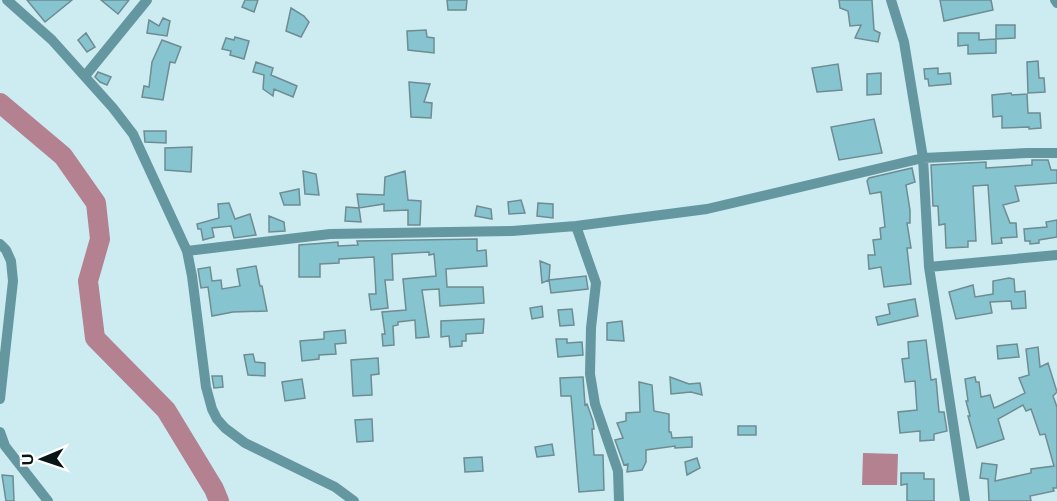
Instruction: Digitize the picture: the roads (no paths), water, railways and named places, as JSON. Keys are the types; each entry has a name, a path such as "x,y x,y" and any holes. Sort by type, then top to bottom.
{"street":[{"path":"7,0 51,40 85,76 133,134 187,251 206,387 217,419 245,443 335,487 354,501"},
{"path":"85,76 147,0"},
{"path":"891,0 904,42 923,158 929,267 965,501"},
{"path":"187,251 330,234 512,231 576,226 707,209 923,158 1057,153"},
{"path":"576,226 596,283 591,328 590,374 595,404 618,471 619,501"},
{"path":"0,244 11,261 13,281 0,399"},
{"path":"929,267 1057,255"},
{"path":"0,432 6,446 48,501"}],"waterway":[{"path":"0,103 63,156 96,203 100,239 88,281 95,338 166,410 219,501"}]}
